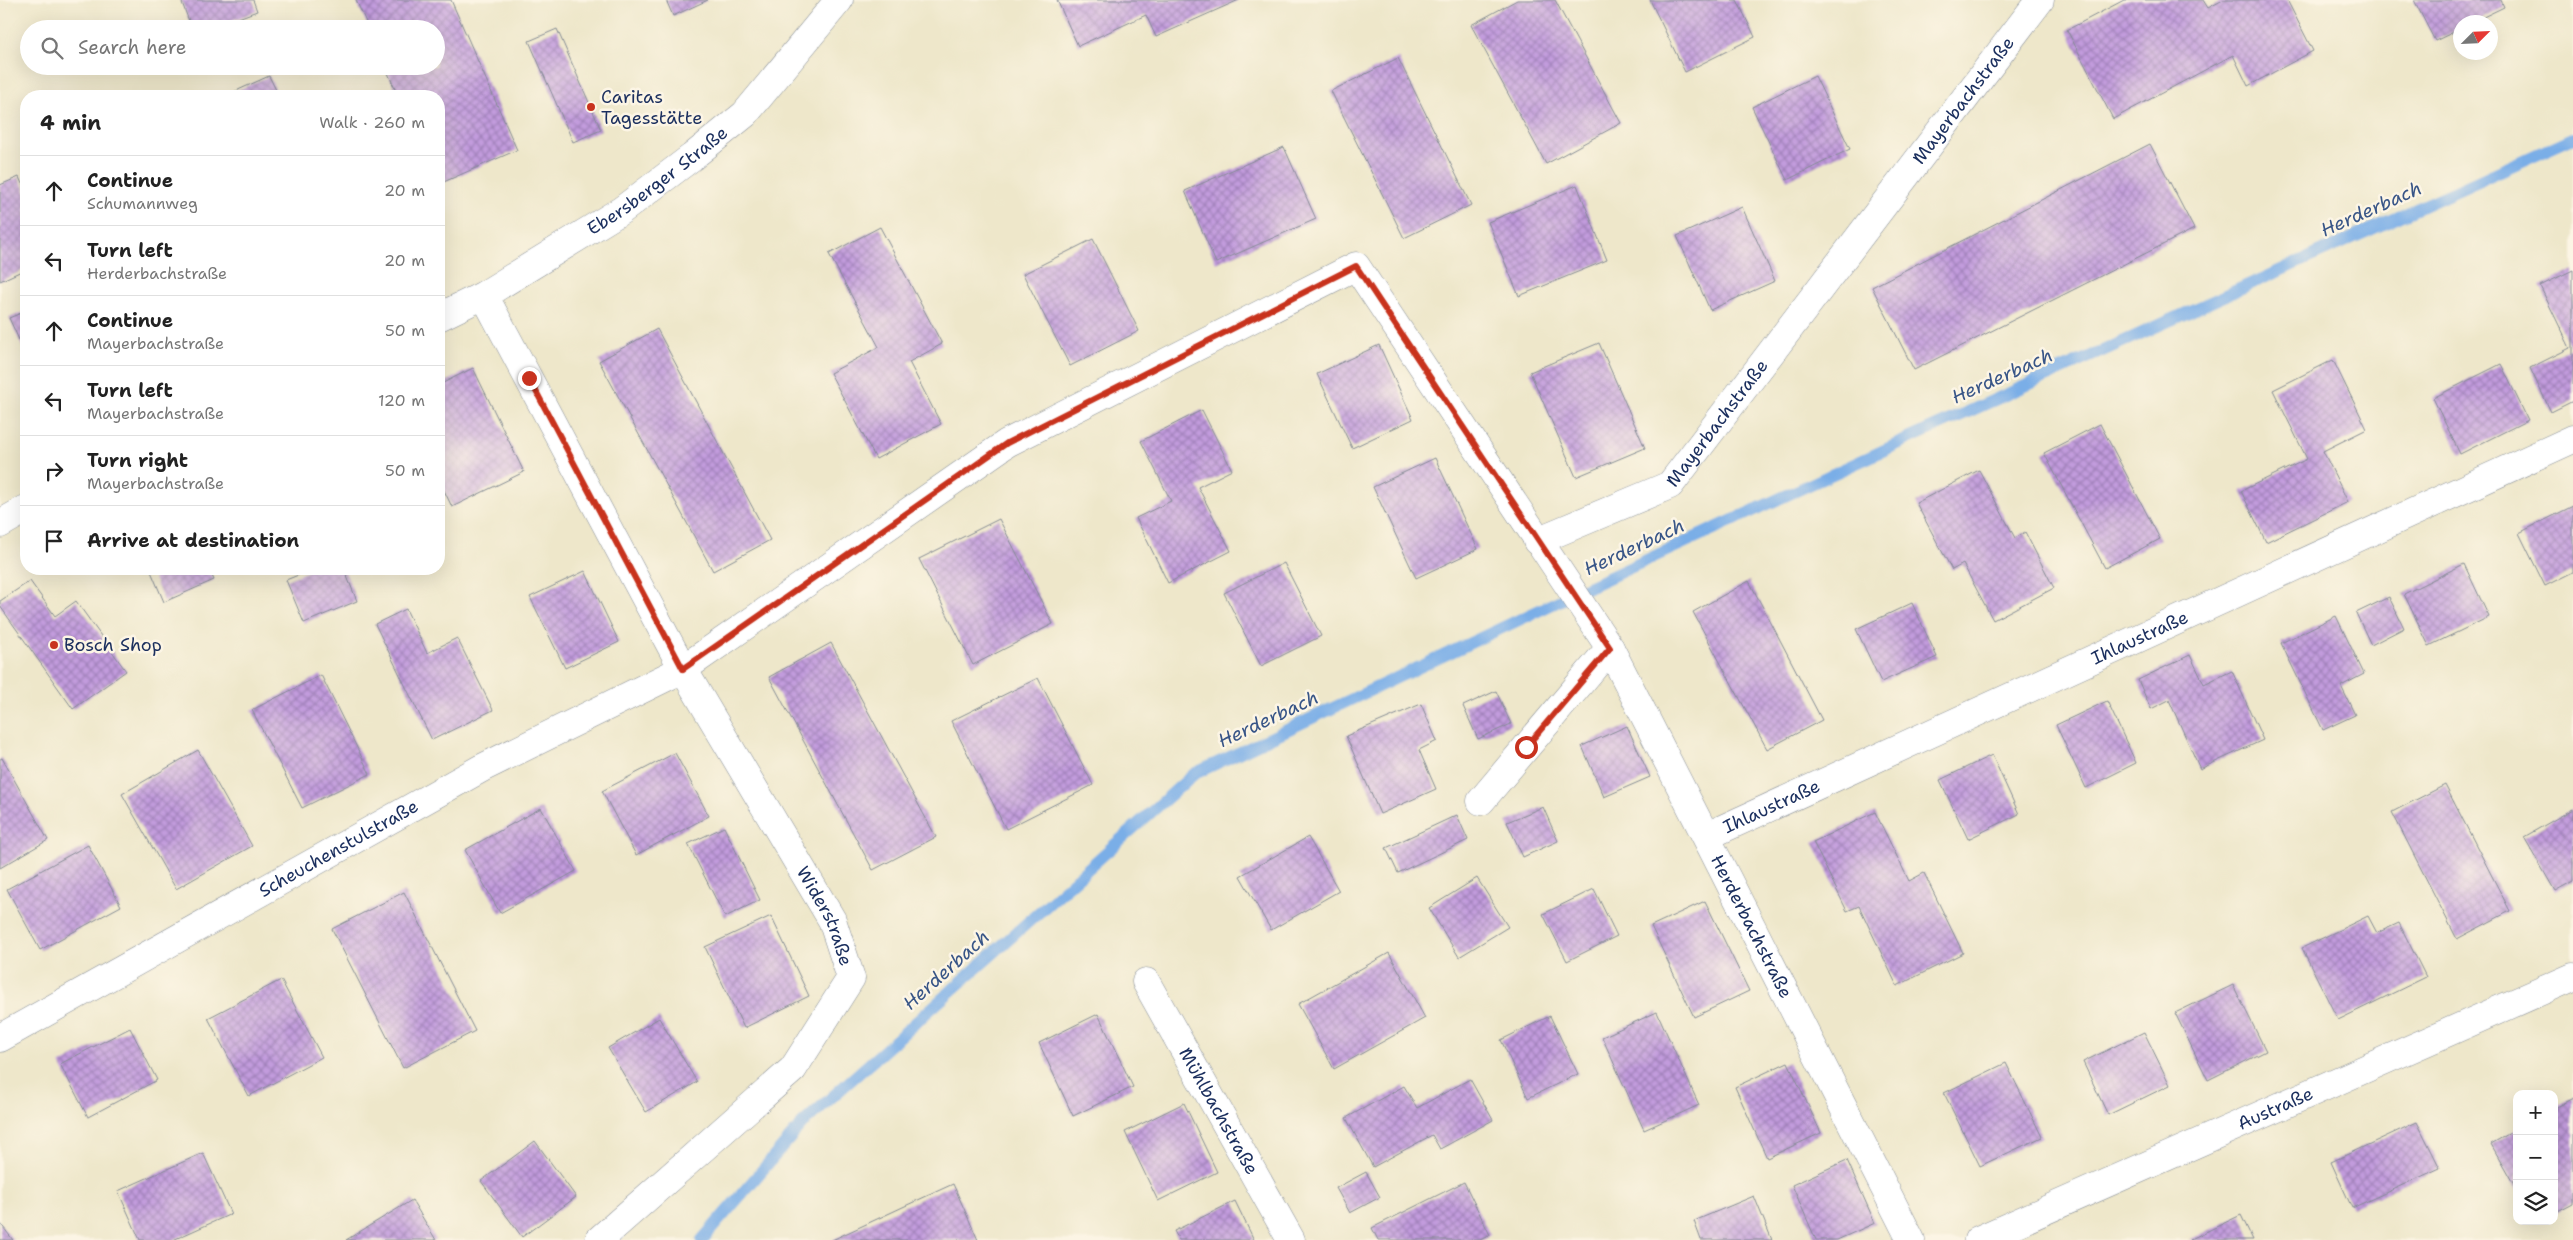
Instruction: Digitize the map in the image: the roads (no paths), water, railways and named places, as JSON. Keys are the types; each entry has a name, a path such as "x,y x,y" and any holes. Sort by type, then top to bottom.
{"street":[{"name":"Ebersberger Straße","path":"445,314 484,295 622,210 745,114 840,0"},
{"name":"Mayerbachstraße","path":"1539,544 1670,485 2040,0"},
{"path":"484,295 683,669 1007,443 1356,266 1539,544"},
{"name":"Ihlaustraße","path":"1707,836 2573,439"},
{"path":"0,524 20,512"},
{"name":"Herderbachstraße","path":"1539,544 1607,645 1707,836 1911,1240"},
{"path":"1481,801 1607,645"},
{"name":"Scheuchenstulstraße","path":"0,1038 482,768 683,669"},
{"name":"Widerstraße","path":"599,1240 793,1069 851,978 832,920 683,669"},
{"name":"Austraße","path":"1978,1240 2573,977"},
{"name":"Mühlbachstraße","path":"1146,982 1291,1240"}],"waterway":[{"name":"Herderbach","path":"702,1240 803,1123 1194,774 1584,589 1917,435 2573,138"}],"place":[{"name":"Caritas Tagesstätte","path":"591,107"},
{"name":"Bosch Shop","path":"54,645"}]}
